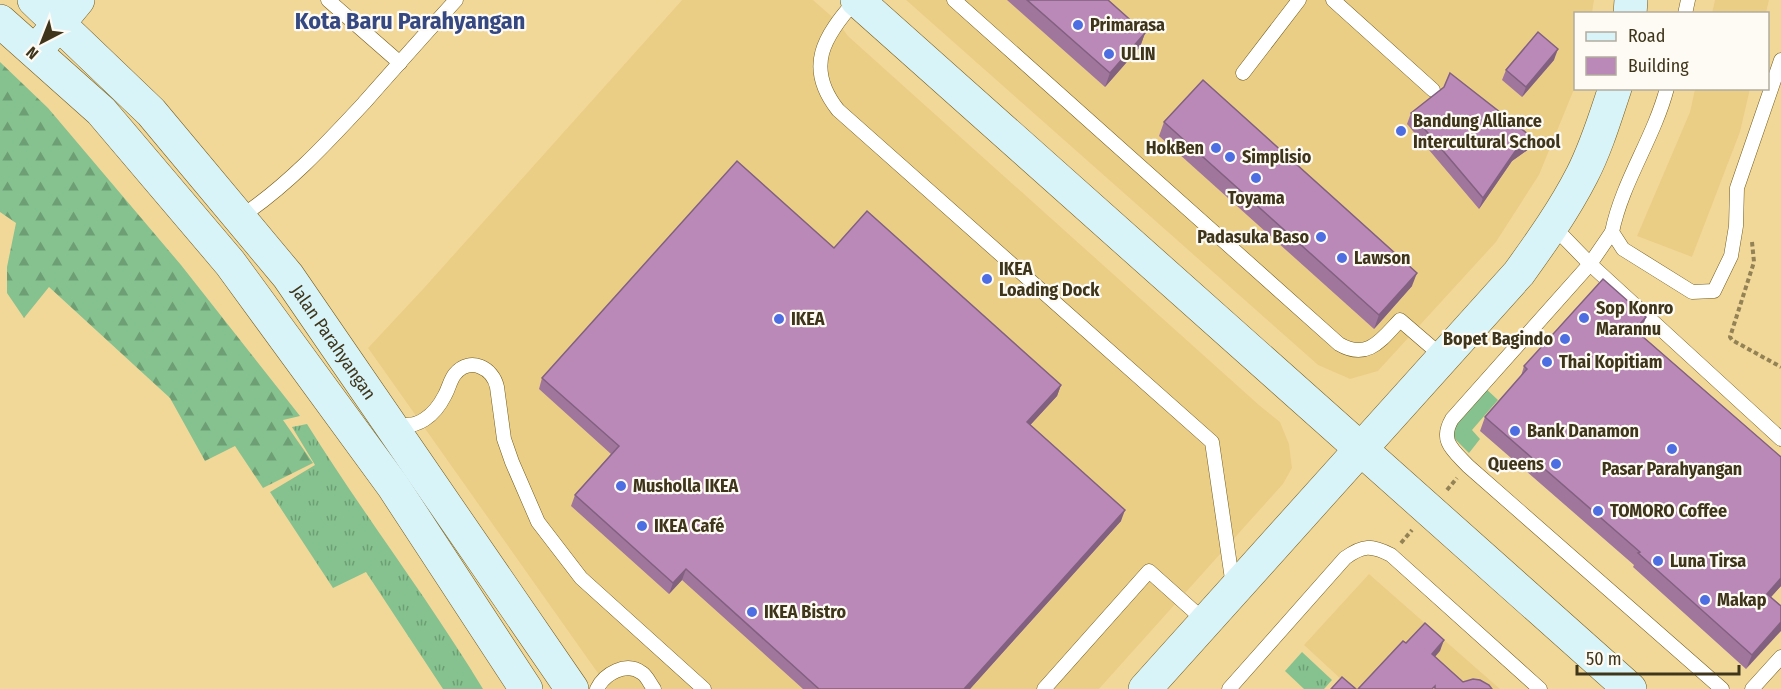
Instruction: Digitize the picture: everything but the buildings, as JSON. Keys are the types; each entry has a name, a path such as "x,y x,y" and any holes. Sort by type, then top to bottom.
{"street":[{"name":"Jalan Parahyangan","path":"526,689 393,486 230,263 101,111 4,24 32,0 69,11 288,276 572,689"},
{"path":"856,0 1362,450 1624,687"},
{"path":"36,52 69,11"},
{"path":"1145,689 1520,273 1553,226 1582,175 1602,129 1614,90"}],"lane":[{"path":"328,0 399,63"},
{"path":"239,218 297,173 324,147 456,0"},
{"path":"856,0 832,28 822,53 822,78 831,101 838,111 1212,442 1234,591"},
{"path":"954,0 1340,344 1353,350 1373,347 1400,320 1443,357"},
{"path":"1243,73 1299,0"},
{"path":"1333,0 1433,90"},
{"path":"1612,232 1623,249 1692,292 1714,291 1731,256 1736,226 1737,188 1781,60"},
{"path":"1666,90 1645,149 1616,212 1612,232 1590,264 1452,418 1448,425 1447,441 1468,466 1722,689"},
{"path":"1553,226 1590,264 1781,440"},
{"path":"387,420 404,426 416,424 429,416 439,406 454,375 460,369 477,366 491,373 497,387 504,440 538,522 581,578 704,689"},
{"path":"1229,689 1345,558 1357,549 1375,547 1391,555 1540,689"},
{"path":"1044,689 1149,571 1206,622"},
{"path":"1752,689 1781,657"},
{"path":"597,689 602,679 622,668 632,668 644,674 654,689"}],"path":[{"path":"1751,239 1754,262 1730,337 1781,367"}],"shaded area":[{"name":"IKEA","path":"682,0 813,0 837,21 848,36 1280,422 1289,444 1292,468 1283,484 1099,689 607,689 368,348"},
{"path":"906,0 1594,0 1592,12 1574,12 1574,89 1539,175 1496,242 1378,371 1350,379 1318,365"},
{"path":"1715,0 1769,0 1766,12 1712,12"},
{"path":"1695,90 1750,90 1740,132 1692,257 1637,236 1690,112"},
{"path":"1369,574 1500,689 1336,689 1343,681 1304,645"}],"green space":[{"path":"0,62 48,108 181,265 300,416 283,420 313,463 263,488 235,446 205,461 170,398 49,287 24,318 7,293 7,267 16,223 0,212"},
{"path":"1484,387 1498,400 1472,430 1480,439 1469,453 1455,439 1452,430"},
{"path":"307,424 483,689 443,689 366,572 333,588 270,492 315,465 292,427"},
{"path":"1302,652 1332,680 1324,689 1304,689 1285,671"}],"place":[{"name":"Primarasa","path":"1078,25"},
{"name":"ULIN","path":"1109,54"},
{"name":"Bandung Alliance Intercultural School","path":"1401,131"},
{"name":"HokBen","path":"1216,148"},
{"name":"Simplisio","path":"1230,157"},
{"name":"Toyama","path":"1256,178"},
{"name":"Padasuka Baso","path":"1321,237"},
{"name":"Lawson","path":"1342,258"},
{"name":"IKEA Loading Dock","path":"987,279"},
{"name":"Sop Konro Marannu","path":"1584,318"},
{"name":"IKEA","path":"779,319"},
{"name":"Bopet Bagindo","path":"1565,339"},
{"name":"Thai Kopitiam","path":"1547,362"},
{"name":"Bank Danamon","path":"1515,431"},
{"name":"Pasar Parahyangan","path":"1672,449"},
{"name":"Queens","path":"1556,464"},
{"name":"Musholla IKEA","path":"621,486"},
{"name":"TOMORO Coffee","path":"1598,511"},
{"name":"IKEA Café","path":"642,526"},
{"name":"Luna Tirsa","path":"1658,561"},
{"name":"Makap","path":"1705,600"},
{"name":"IKEA Bistro","path":"752,612"}],"district":[{"name":"Kota Baru Parahyangan","path":"410,21"}]}
